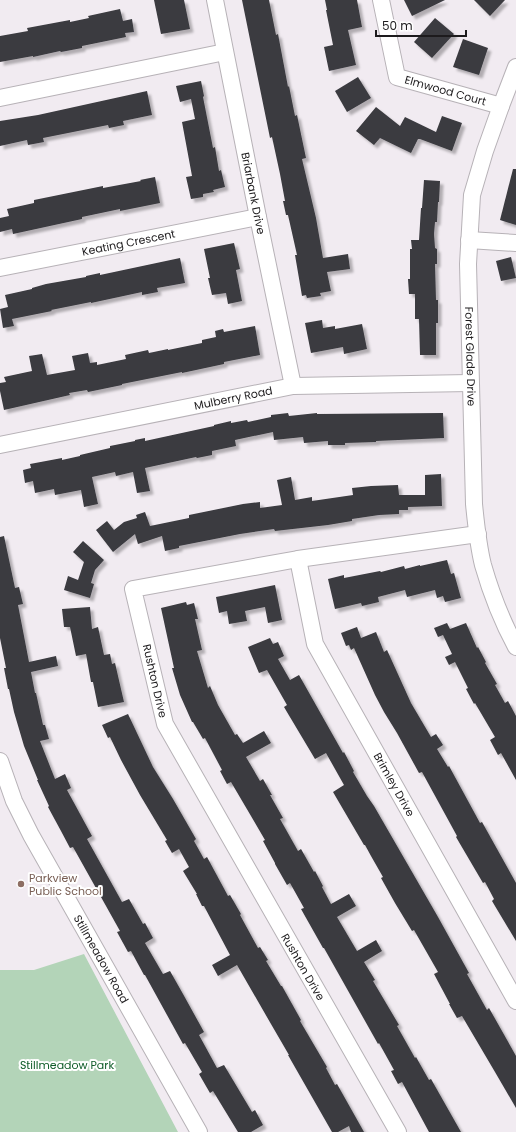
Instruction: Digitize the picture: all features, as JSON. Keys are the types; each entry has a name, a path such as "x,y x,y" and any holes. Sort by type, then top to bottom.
{"street":[{"name":"Briarbank Drive","path":"215,0 293,386"},
{"name":"Elmwood Court","path":"381,0 397,78 501,106"},
{"path":"0,98 225,52"},
{"name":"Forest Glade Drive","path":"516,67 501,106 472,195 468,264 474,504 483,564 492,594 516,647"},
{"name":"Keating Crescent","path":"0,268 258,217"},
{"path":"469,240 516,243"},
{"name":"Mulberry Road","path":"0,445 293,386 470,383"},
{"name":"Rushton Drive","path":"398,1132 165,724 133,589 298,560 478,534"},
{"name":"Brimley Drive","path":"298,560 315,644 516,1001"},
{"name":"Stillmeadow Road","path":"0,761 14,801 30,835 199,1132"}],"green space":[{"name":"Stillmeadow Park","path":"84,954 178,1132 0,1132 0,970 34,970"}],"building":[{"path":"154,0 184,0 190,29 161,34"},
{"path":"242,0 269,0 276,35 278,34 288,87 289,86 295,116 297,115 306,158 302,159 316,218 323,258 348,254 350,269 327,272 331,291 320,293 321,296 307,298 306,295 302,296 295,255 297,255 288,215 286,215 280,174 272,137 270,138"},
{"path":"325,0 357,0 362,27 348,30 356,65 329,71 324,47 333,45"},
{"path":"404,0 445,0 412,16"},
{"path":"474,0 505,0 490,16"},
{"path":"120,9 123,21 132,19 134,32 125,33 126,37 82,46 82,48 0,62 0,36 28,31 27,28 89,18 88,16"},
{"path":"435,18 454,34 432,58 414,42"},
{"path":"463,39 488,48 479,75 453,67"},
{"path":"358,77 371,98 347,112 335,91"},
{"path":"201,81 213,148 215,147 219,171 221,170 225,187 213,190 214,192 203,194 203,197 191,199 186,177 192,176 182,122 195,119 191,99 180,102 176,86"},
{"path":"147,91 152,115 123,121 124,125 109,128 108,125 43,138 44,142 28,145 27,140 0,146 0,121 38,115"},
{"path":"376,107 400,126 405,117 436,132 442,116 462,123 452,151 420,139 418,139 411,153 380,138 374,145 356,131"},
{"path":"513,169 516,169 516,225 500,220"},
{"path":"155,177 160,203 82,217 82,219 13,234 12,229 0,232 0,218 9,216 7,209 34,203 34,200 103,186 103,188 141,181 140,180"},
{"path":"424,180 440,181 437,222 435,222 434,234 435,248 437,249 437,264 435,264 436,300 438,300 436,355 420,355 419,319 415,319 415,294 409,294 408,279 410,279 410,249 412,249 411,240 419,240"},
{"path":"234,243 240,269 236,270 242,301 228,304 226,293 212,295 204,249"},
{"path":"511,257 516,278 501,281 496,261"},
{"path":"180,258 185,283 157,288 158,292 142,295 142,292 12,319 14,326 3,328 0,309 8,307 5,295 32,289 46,284 100,273 100,275"},
{"path":"322,320 323,328 335,326 335,329 362,324 367,349 344,354 343,347 311,353 305,323"},
{"path":"255,326 260,355 224,362 224,364 88,392 87,390 69,393 70,395 4,410 0,383 6,382 4,377 32,371 29,356 42,354 47,375 75,370 72,356 88,353 90,363 97,362 97,365 126,359 125,355 148,350 149,353 202,343 202,340 216,337 215,331 223,329 224,332"},
{"path":"288,413 289,416 317,413 443,413 444,438 328,445 328,441 304,443 303,437 274,440 273,432 235,440 236,446 212,451 212,455 145,468 150,491 137,493 133,472 116,476 115,472 92,477 98,504 84,507 81,490 55,495 54,489 35,493 33,481 25,483 23,470 31,468 30,464 62,458 62,460 135,440 145,438 145,441 231,421 231,423 247,420 248,422 271,417 271,415"},
{"path":"441,474 442,506 408,507 408,510 399,510 399,514 352,519 352,521 328,525 275,531 274,529 240,534 179,546 179,548 165,551 162,536 138,544 135,534 113,552 96,530 107,521 114,530 124,522 137,518 136,515 145,512 150,526 189,518 189,515 243,504 260,502 260,508 282,505 277,480 291,477 295,500 312,497 312,501 353,495 352,488 371,486 398,485 399,495 425,495 425,475"},
{"path":"4,536 15,588 19,587 23,604 18,605 29,662 56,656 58,666 31,672 43,725 45,725 49,739 40,741 55,779 65,774 71,788 67,790 92,836 87,839 122,902 129,899 153,938 145,943 163,974 170,971 204,1032 199,1035 217,1068 224,1065 252,1112 255,1110 263,1125 251,1132 238,1132 213,1091 210,1093 199,1074 202,1072 185,1043 183,1044 131,951 128,952 117,932 120,931 73,847 70,848 48,807 49,806 24,746 8,689 4,668 6,668 0,638 0,537"},
{"path":"83,541 104,560 95,570 91,583 94,584 90,598 64,590 68,576 78,580 84,562 73,552"},
{"path":"447,560 451,574 454,573 461,598 445,602 443,596 437,598 435,590 407,597 405,590 378,597 379,602 362,606 361,603 335,609 328,579 344,575 344,578 381,572 404,566 405,569"},
{"path":"275,585 282,620 268,623 265,607 245,611 247,621 229,624 227,611 219,613 216,597"},
{"path":"186,602 187,605 194,603 198,619 195,619 202,650 197,651 208,688 210,686 218,705 235,735 237,734 243,743 264,731 271,743 246,757 260,781 263,779 283,818 280,819 298,851 301,849 314,872 315,871 331,904 349,894 356,906 337,917 357,951 376,940 382,951 364,962 375,980 373,981 399,1025 397,1026 415,1058 416,1057 429,1080 431,1079 461,1132 429,1132 402,1082 398,1084 391,1071 394,1070 301,909 304,908 290,883 287,885 263,841 265,840 231,782 227,784 220,771 222,770 205,738 203,739 192,722 180,695 172,668 174,668 161,608"},
{"path":"90,607 92,629 98,627 104,655 110,654 112,664 115,663 124,702 98,707 93,682 91,682 86,654 76,656 70,627 64,627 62,609"},
{"path":"447,623 450,629 466,623 477,648 478,647 497,684 495,685 505,703 508,701 516,716 516,780 501,753 498,755 490,740 495,737 466,689 468,688 455,662 449,665 445,657 452,654 443,635 438,637 434,628"},
{"path":"357,627 361,638 376,632 384,652 387,650 411,703 431,737 436,734 443,745 437,749 448,767 449,766 480,823 482,822 516,883 516,941 492,901 494,899 485,882 483,883 456,837 457,836 422,772 419,773 384,712 354,648 351,650 349,645 346,646 341,633"},
{"path":"270,638 273,644 278,642 284,656 278,659 290,680 299,675 343,753 344,752 354,771 353,772 438,917 469,973 467,974 487,1010 489,1008 516,1056 516,1108 462,1016 457,1018 434,974 438,972 414,930 412,931 395,903 381,878 383,877 333,792 344,785 326,753 315,759 284,707 287,705 267,670 259,673 248,647"},
{"path":"128,714 153,767 196,839 194,841 204,859 207,857 228,896 230,895 258,948 260,947 268,960 266,961 301,1020 300,1021 327,1067 326,1068 335,1085 337,1084 364,1132 351,1132 349,1126 338,1132 332,1132 237,965 218,976 212,965 230,955 204,906 202,906 197,894 183,871 189,867 179,849 172,853 165,841 167,840 140,795 110,737 108,738 102,725"}],"place":[{"name":"Parkview Public School","path":"21,884"}]}
